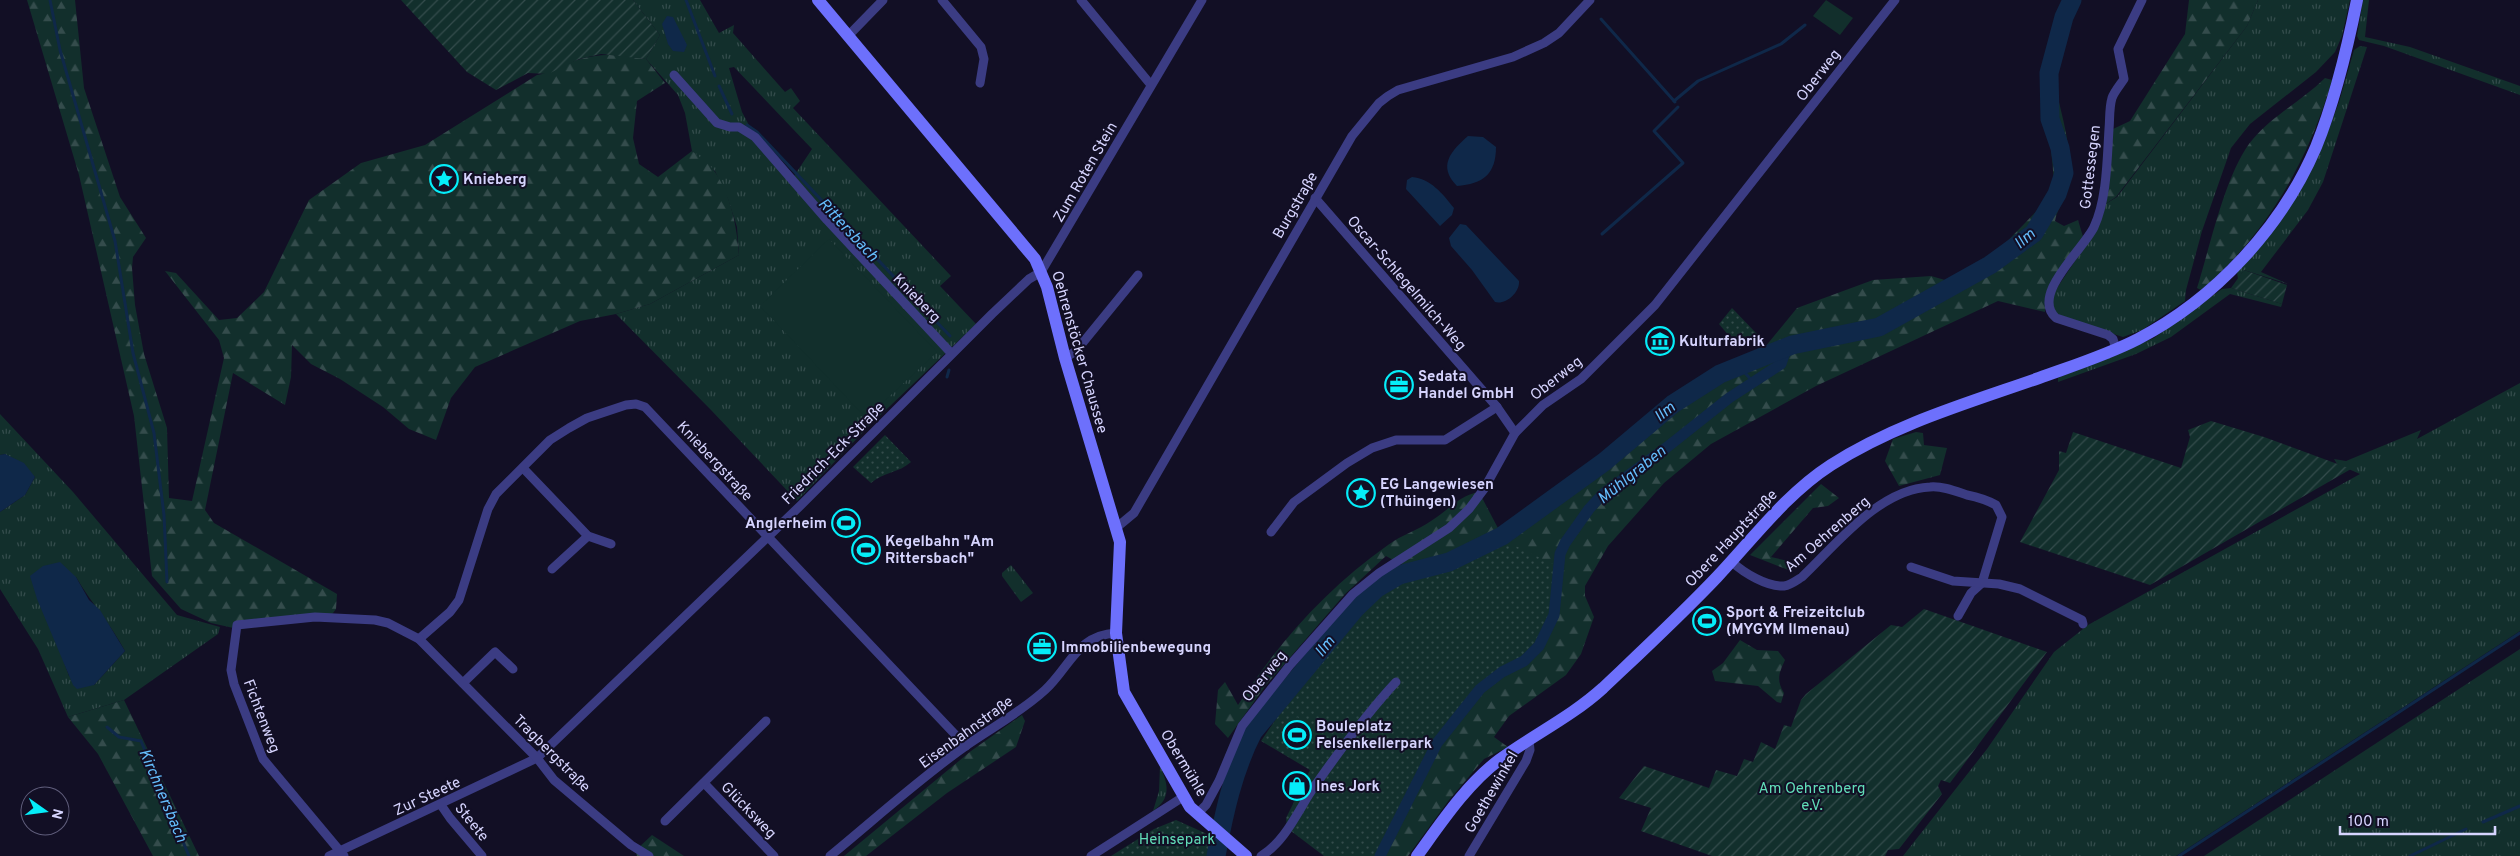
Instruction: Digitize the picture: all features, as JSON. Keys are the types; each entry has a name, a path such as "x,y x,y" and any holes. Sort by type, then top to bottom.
{"main road":[{"name":"Oehrenstöcker Chaussee","path":"818,0 1035,259 1041,272 1116,528 1120,551 1116,633 1120,669"},
{"name":"Obere Hauptstraße","path":"1417,856 1458,802 1481,776 1498,761 1590,699 1732,562 1796,492 1812,478 1857,449 1922,418 2134,341 2168,321 2217,284 2244,257 2285,204 2314,150 2345,55 2357,0"},
{"name":"Obermühle","path":"1120,669 1124,692 1183,797 1197,814 1235,844 1246,856"}],"street":[{"path":"848,36 883,0"},
{"path":"942,0 981,47 984,59 980,83"},
{"path":"1081,0 1151,85"},
{"name":"Zum Roten Stein","path":"1041,272 1202,0"},
{"name":"Burgstraße","path":"1116,528 1134,513 1352,136 1379,103 1398,90 1513,57 1544,43 1559,33 1590,0"},
{"name":"Oberweg","path":"1197,814 1206,805 1219,781 1242,726 1278,679 1353,594 1379,573 1449,528 1469,509 1484,489 1515,433 1543,405 1581,379 1655,305 1895,0"},
{"name":"Gottessegen","path":"2116,349 2113,339 2108,336 2056,318 2050,313 2047,303 2054,285 2088,238 2097,220 2102,199 2112,97 2124,79 2118,49 2142,0"},
{"name":"Knieberg","path":"674,75 717,123 724,126 739,127 755,137 839,234 951,354"},
{"name":"Oscar-Schlegelmilch-Weg","path":"1315,198 1497,407 1515,433"},
{"name":"Friedrich-Eck-Straße","path":"536,758 768,537 951,354 1029,279 1041,272"},
{"path":"1065,358 1076,351 1138,275"},
{"name":"Kniebergstraße","path":"419,639 450,612 459,600 488,509 496,494 550,440 587,418 636,404 645,407 966,746"},
{"path":"1271,532 1294,502 1347,463 1372,448 1396,440 1445,440 1497,407"},
{"path":"523,468 588,536 611,544"},
{"name":"Am Oehrenberg","path":"1732,562 1756,577 1777,585 1791,584 1802,577 1860,520 1877,507 1913,491 1929,487 1940,487 1990,502 2000,510 2002,517 1982,583 1971,592 1958,616"},
{"path":"552,569 588,536"},
{"path":"1911,567 1953,581 1999,584 2034,594 2055,608 2082,620 2083,624"},
{"name":"Tragbergstraße","path":"237,625 315,617 375,620 388,623 419,639 536,758 554,780 631,845 649,856"},
{"name":"Fichtenweg","path":"237,625 231,670 232,677 262,759 342,853"},
{"name":"Eisenbahnstraße","path":"830,856 966,746 1046,690 1087,640 1107,633 1116,633"},
{"path":"463,683 495,652 513,670"},
{"path":"1261,856 1280,841 1321,777 1371,709 1396,682"},
{"name":"Glücksweg","path":"665,821 766,721"},
{"name":"Goethewinkel","path":"1469,856 1526,761 1530,750 1529,740"},
{"name":"Zur Steete","path":"329,856 342,853 536,758"},
{"name":"Glücksweg","path":"704,784 774,856"},
{"path":"1091,856 1183,797"},
{"name":"Steete","path":"442,805 450,818 482,856"}],"green space":[{"path":"27,0 75,0 84,88 120,197 146,238 133,257 135,305 144,354 167,428 169,498 192,501 224,358 219,340 165,271 176,273 219,320 237,318 264,292 309,200 361,163 425,145 537,75 553,71 586,57 620,55 646,59 665,83 637,101 633,138 639,164 658,177 692,151 708,163 721,181 729,201 735,223 739,255 650,304 616,314 580,321 475,367 451,398 436,440 409,429 383,407 340,379 311,364 292,345 291,377 285,405 233,373 205,510 214,523 337,594 336,609 330,617 238,629 211,623 181,609 152,576 134,416 79,175"},
{"path":"401,0 633,0 660,35 646,59 601,54 579,59 548,74 528,73 496,90 467,72"},
{"path":"633,0 700,0 719,33 734,25 733,33 785,92 791,88 800,101 793,108 951,276 940,286 976,324 868,427 797,501 616,314 650,304 739,255 737,227 728,199 715,171 692,151 685,113 678,95 646,59 660,35","holes":["734,67 812,149 794,176 752,131 742,112 729,68"]},
{"path":"1826,0 1853,18 1840,35 1813,16"},
{"path":"2189,0 2258,0 2247,26 2116,197 2104,205 2113,129 2130,121 2185,34"},
{"path":"2258,0 2350,0 2342,36 2335,52 2316,72 2250,124 2231,148 2202,231 2186,290 2185,301 2142,330 2123,337 2062,318 2054,311 2052,301 2055,291 2097,228 2104,205 2117,197 2247,26"},
{"path":"2363,0 2369,0 2365,37 2410,47 2520,86 2520,95 2384,46 2359,40 2357,36"},
{"path":"2360,46 2367,47 2323,182 2308,210 2261,272 2288,284 2244,270 2238,279 2237,272 2321,150 2339,102 2354,50"},
{"path":"2325,78 2332,80 2311,140 2282,195 2246,246 2201,290 2197,288 2227,189 2243,153 2261,130"},
{"path":"2057,94 2068,144 2069,169 2065,195 2055,221 2064,226 2078,220 2084,240 2045,300 2045,312 1998,301 1816,386 1711,444 1664,483 1608,546 1585,586 1585,596 1594,617 1581,654 1566,675 1509,716 1494,737 1508,747 1484,759 1449,800 1408,856 1376,856 1433,742 1479,687 1500,670 1521,659 1537,645 1548,625 1501,539 1404,566 1386,556 1345,594 1266,685 1228,738 1215,724 1218,690 1225,682 1238,705 1287,638 1345,579 1393,541 1426,524 1459,500 1479,492 1500,532 1592,476 1765,347 1797,308 1873,280 1931,276 1952,282 1988,261 2055,192 2048,116"},
{"path":"829,239 937,352 866,418 760,306"},
{"path":"2244,270 2287,285 2282,304 2231,288"},
{"path":"2231,288 2282,304 2281,307 2230,294 2171,337 2136,354 2058,382 2058,378 2154,338 2222,289"},
{"path":"1732,308 1757,334 1740,349 1719,324"},
{"path":"2520,383 2520,631 2176,856 1903,856 1987,749 2054,652 2088,625 2360,474 2337,464 2334,459 2346,461 2421,430 2417,439"},
{"path":"0,414 73,492 177,615 220,627 218,634 124,700 68,717 38,649 0,589 0,512 25,495 35,477 5,454 0,455","holes":["76,577 125,651 94,685 69,676 57,643"]},
{"path":"2211,421 2264,437 2351,469 2150,585 2020,542 2059,470 2059,451 2066,453 2073,432 2181,468 2190,437 2188,430"},
{"path":"1916,432 1923,433 1924,445 1947,448 1940,475 1899,486 1885,461 1893,439"},
{"path":"885,435 911,462 871,483 853,467"},
{"path":"1821,484 1839,498 1828,506 1813,508 1771,557 1788,561 1794,566 1791,571 1750,555"},
{"path":"1501,539 1555,565 1553,603 1547,625 1537,645 1521,659 1500,670 1479,687 1433,742 1376,856 1324,856 1287,828 1286,818 1310,770 1261,741 1286,704 1359,613 1404,566"},
{"path":"1011,565 1033,593 1021,602 1002,576 1002,573"},
{"name":"Am Oehrenberg e.V.","path":"1924,609 2047,652 1950,783 1941,780 1938,786 1942,794 1899,849 1888,850 1885,856 1712,856 1641,831 1651,808 1619,798 1644,766 1709,788 1716,770 1737,776 1744,759 1753,762 1761,742 1775,749 1784,725 1791,727 1801,700 1806,694 1891,625 1902,627"},
{"path":"1740,640 1757,650 1778,651 1785,660 1779,676 1784,693 1781,703 1777,702 1758,686 1715,681 1712,671 1723,663"},
{"path":"2520,649 2520,856 2204,856"},
{"path":"124,700 199,856 153,856 98,754 68,717"},
{"path":"1022,715 1025,721 1016,747 947,793 866,856 844,856 971,751"},
{"name":"Bouleplatz Felsenkellerpark","path":"1297,717 1314,732 1300,752 1280,738"},
{"path":"1160,766 1167,790 1163,801 1153,811 1159,791"},
{"name":"Heinsepark","path":"1176,820 1205,833 1215,841 1212,856 1111,856 1154,829"},
{"path":"652,835 684,856 637,856 635,851"}],"water":[{"path":"667,16 673,17 687,45 684,52 673,51 668,44 662,24"},
{"path":"1468,136 1483,137 1496,147 1494,164 1491,171 1481,180 1457,186 1451,179 1447,165 1456,147"},
{"path":"1412,177 1419,178 1430,184 1454,208 1452,215 1440,226 1406,189 1407,180"},
{"path":"1460,224 1466,225 1519,281 1515,293 1508,300 1495,302 1472,270 1451,246 1449,238"},
{"path":"5,454 24,463 35,477 25,495 0,512 0,455"},
{"path":"60,562 76,577 89,600 100,610 125,651 94,685 77,689 73,685 37,599 30,576 43,566"}],"waterway":[{"path":"50,0 60,50 115,241 133,353 154,433 164,515 167,582"},
{"name":"Rittersbach","path":"686,0 715,76"},
{"name":"Ilm","path":"1216,856 1226,808 1235,777 1253,732 1355,609 1377,588 1399,575 1449,562 1502,536 1604,462 1673,404 1720,374 1792,345 1879,327 1990,265 2034,233 2057,194 2064,173 2060,148 2050,119 2049,73 2064,17 2072,0"},
{"path":"1601,19 1675,102"},
{"path":"1674,101 1698,81 1781,44 1805,25"},
{"name":"Rittersbach","path":"719,86 732,114"},
{"path":"1602,234 1683,163 1654,131 1678,107"},
{"name":"Rittersbach","path":"747,125 757,132 950,336"},
{"name":"Mühlgraben","path":"1380,856 1437,743 1480,689 1502,672 1524,661 1539,646 1554,615 1560,554 1565,543 1589,509 1603,494 1666,448 1729,398 1781,364 1786,349"},
{"path":"1740,367 1753,382"},
{"name":"Rittersbach","path":"947,377 949,370"},
{"path":"2179,856 2520,633"},
{"name":"Kirchnersbach","path":"107,727 119,737 141,741 189,856"},
{"path":"2483,822 2520,806"},
{"path":"2410,856 2466,829"}],"place":[{"name":"Knieberg","path":"444,179"},
{"name":"Kulturfabrik","path":"1660,341"},
{"name":"Sedata Handel GmbH","path":"1399,385"},
{"name":"EG Langewiesen (Thüingen)","path":"1361,493"},
{"name":"Anglerheim","path":"846,523"},
{"name":"Kegelbahn \"Am Rittersbach\"","path":"866,550"},
{"name":"Sport & Freizeitclub (MYGYM Ilmenau)","path":"1707,621"},
{"name":"Immobilienbewegung","path":"1042,647"},
{"name":"Bouleplatz Felsenkellerpark","path":"1297,735"},
{"name":"Ines Jork","path":"1297,786"}]}
